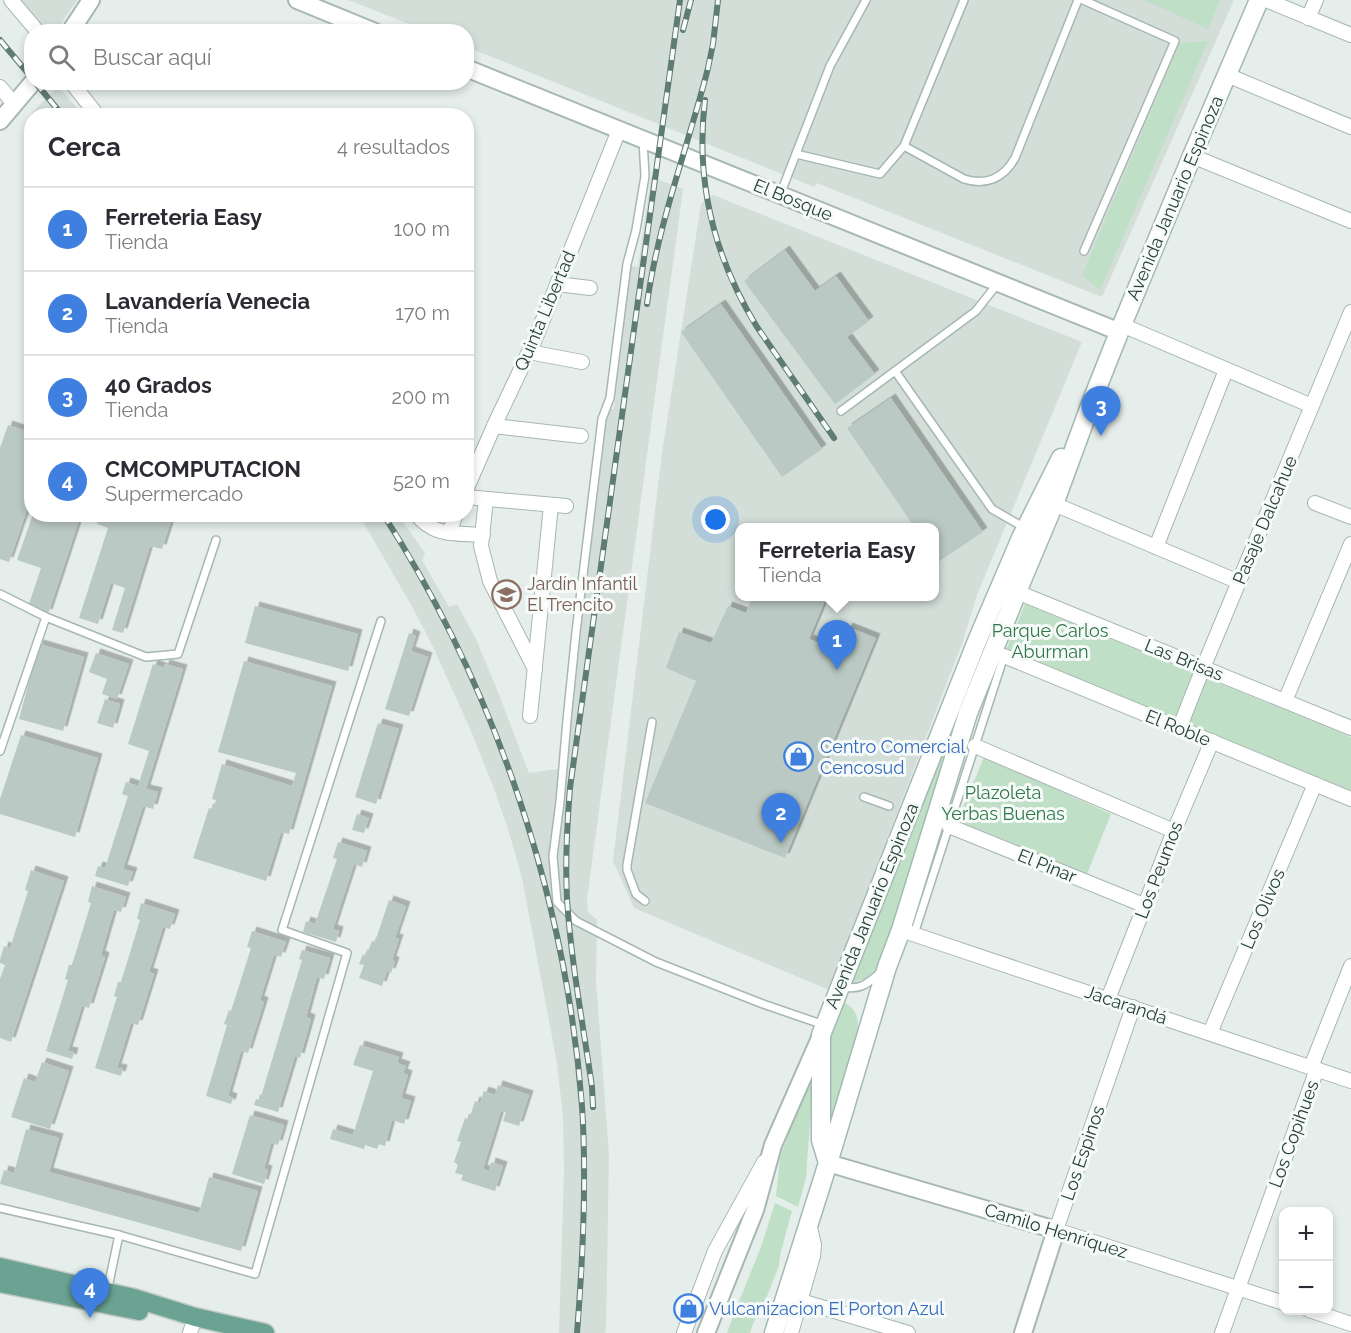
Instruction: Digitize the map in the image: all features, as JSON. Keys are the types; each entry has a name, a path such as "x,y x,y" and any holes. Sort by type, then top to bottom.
{"main road":[{"name":"Avenida Januario Espinoza","path":"774,1333 887,967 907,932 968,713 1054,504 1121,328 1259,0"},
{"name":"Avenida Januario Espinoza","path":"828,1163 821,1140 823,1030 972,654 1025,528 1093,398"},
{"path":"0,1268 134,1298 193,1325"},
{"path":"0,1283 193,1325 259,1332"}],"street":[{"path":"11,0 31,24"},
{"path":"75,24 91,0"},
{"path":"297,0 356,24"},
{"path":"1266,0 1351,35"},
{"path":"1308,18 1316,0"},
{"name":"El Bosque","path":"474,71 998,283 1121,328"},
{"path":"1227,75 1351,127"},
{"path":"0,87 14,104"},
{"path":"0,121 26,90"},
{"path":"77,90 91,108"},
{"name":"Quinta Libertad","path":"474,472 529,352 620,130"},
{"path":"1192,156 1351,221"},
{"path":"557,284 590,288"},
{"name":"Pasaje Dalcahue","path":"1179,729 1351,312"},
{"path":"1121,328 1312,406"},
{"path":"529,352 582,362"},
{"path":"1156,547 1226,370"},
{"path":"494,426 581,436"},
{"path":"474,498 559,505 530,716"},
{"path":"486,499 481,546 490,581 535,669"},
{"path":"1316,503 1351,517"},
{"path":"1054,504 1239,582"},
{"path":"423,522 435,530 483,535"},
{"path":"449,533 453,522"},
{"path":"1285,701 1351,544"},
{"name":"Las Brisas","path":"1017,591 1351,728"},
{"name":"El Roble","path":"1004,656 1351,799"},
{"name":"Los Peumos","path":"1108,999 1212,741"},
{"path":"975,746 1174,831"},
{"name":"Los Olivos","path":"1210,1034 1315,784"},
{"name":"El Pinar","path":"949,826 1146,906"},
{"name":"Jacarandá","path":"907,932 1351,1081"},
{"name":"Los Copihues","path":"1222,1333 1351,966"},
{"name":"Los Espinos","path":"1023,1333 1133,1007"},
{"path":"684,1333 715,1251 773,1146 823,1030"},
{"path":"706,1333 755,1210 773,1146"},
{"name":"Camilo Henríquez","path":"828,1163 1056,1230 1279,1301"},
{"path":"791,1333 813,1256 814,1245 809,1223"},
{"path":"801,1301 908,1333"},
{"path":"1322,1315 1351,1324"}],"lane":[{"path":"780,195 830,66 866,0"},
{"path":"796,154 880,174 904,146 964,0"},
{"path":"904,146 972,182 988,181 1002,175 1015,158 1078,0"},
{"path":"1083,0 1175,41 1084,251"},
{"path":"644,140 645,176 636,230 627,264 610,398 602,419 576,632 553,856 557,902 576,921 656,962 823,1030"},
{"path":"841,411 976,311 998,283"},
{"path":"895,371 992,509 1025,528"},
{"path":"0,594 46,617 146,657 178,654 216,540"},
{"path":"0,751 46,617"},
{"path":"0,1208 119,1235 255,1274 347,953 282,930 381,621"},
{"path":"972,654 977,673 977,689"},
{"path":"907,932 949,826 1004,656"},
{"path":"645,901 636,894 627,865 652,722"},
{"path":"864,796 890,806"},
{"path":"839,987 864,986 887,967"},
{"path":"107,1292 119,1235"}],"shaded area":[{"path":"21,0 77,0 61,24 41,24"},
{"path":"348,0 1234,0 1102,297 817,183 814,187 474,50 474,24 409,24"},
{"path":"54,90 61,90 77,108 37,108"},
{"path":"651,177 683,189 587,899 588,912 597,920 596,982 609,1154 606,1330 605,1333 559,1333 564,1170 563,1116 557,1063 522,878 508,829 471,731 414,610 363,522 403,522 425,553 422,560 449,607 457,604 476,639 529,773 565,768 607,409 614,409 631,266 638,267"},
{"path":"713,195 1082,342 977,595 963,641 829,990 634,908 613,861 662,453 701,204"}],"green space":[{"path":"1144,0 1220,0 1208,29"},
{"path":"1208,41 1100,290 1082,275 1180,43"},
{"name":"Parque Carlos Aburman","path":"1025,604 1351,737 1351,790 1006,650"},
{"path":"948,731 948,749 881,965 865,979 850,983"},
{"name":"Plazoleta Yerbas Buenas","path":"984,757 1111,814 1087,874 957,822"},
{"path":"842,1001 856,1015 858,1035 824,1147 827,1064 833,1024"},
{"path":"814,1066 806,1178 798,1207 776,1196 780,1157"},
{"path":"775,1203 792,1211 779,1266 750,1333 727,1333 761,1247"}],"building":[{"path":"785,250 815,291 836,276 869,321 847,337 875,374 835,404 744,281"},
{"path":"721,304 822,449 782,477 681,332"},
{"path":"891,398 983,532 939,561 939,523 912,523 847,428"},
{"path":"8,425 24,430 24,518 9,562 0,559 0,448"},
{"path":"30,522 78,522 48,614 28,607 41,568 17,560"},
{"path":"98,522 170,522 162,549 150,546 123,633 112,630 125,588 111,583 98,624 79,618 108,528 97,524"},
{"path":"751,601 825,601 809,639 838,650 848,627 876,638 785,858 645,803 696,681 666,668 679,632 711,643 728,606 746,613"},
{"path":"255,606 358,634 348,671 245,643"},
{"path":"409,633 416,636 411,651 428,657 409,716 385,709"},
{"path":"39,644 84,657 63,731 19,719"},
{"path":"96,653 129,664 117,699 102,694 107,679 89,672"},
{"path":"244,661 332,686 289,834 281,832 266,881 193,858 209,808 213,809 216,800 212,799 222,764 292,786 296,773 218,752"},
{"path":"153,664 164,668 165,664 183,669 146,789 158,792 153,809 143,806 123,869 133,872 128,886 95,876 98,866 105,868 128,796 122,794 126,782 138,786 149,751 128,744"},
{"path":"105,699 120,704 113,728 97,723"},
{"path":"378,723 399,729 376,804 355,797"},
{"path":"21,735 98,758 75,837 0,814 0,799"},
{"path":"357,814 369,818 364,833 352,830"},
{"path":"338,842 367,851 362,867 354,864 333,929 339,931 336,942 303,932 306,921 315,924 337,859 333,858"},
{"path":"31,870 64,881 11,1042 0,1038 0,979 5,965 0,963 0,960 4,946 10,948 28,891 25,890"},
{"path":"92,886 126,897 121,912 114,910 101,955 105,957 89,1008 82,1006 68,1051 74,1052 72,1059 46,1051 68,980 65,979 69,965 72,965 91,903 88,902"},
{"path":"389,900 406,906 395,938 399,939 392,960 395,962 391,973 387,971 382,986 359,978 364,965 359,964 363,954 366,956 372,941 375,942"},
{"path":"141,903 175,914 170,929 163,927 149,972 154,974 138,1025 131,1023 117,1068 123,1069 121,1076 95,1068 117,997 114,996 118,982 121,982 140,920 137,919"},
{"path":"252,931 286,942 281,957 274,955 260,1000 264,1002 248,1053 241,1051 228,1096 233,1098 231,1104 206,1096 227,1025 224,1024 229,1010 231,1011 251,948 247,947"},
{"path":"302,950 330,958 324,979 317,977 306,1017 311,1019 300,1058 295,1056 278,1112 254,1105 256,1099 260,1100 302,960 299,959"},
{"path":"360,1045 399,1057 397,1063 406,1066 403,1073 408,1075 401,1098 411,1101 404,1124 392,1120 385,1146 379,1144 377,1149 365,1145 364,1149 330,1139 333,1129 353,1135 373,1071 353,1065"},
{"path":"42,1062 69,1071 50,1129 11,1117 24,1078 35,1082"},
{"path":"498,1085 529,1095 519,1126 503,1121 506,1112 501,1111 483,1169 489,1171 491,1162 503,1166 495,1191 461,1180 463,1175 455,1173 458,1165 454,1162 461,1142 457,1141 465,1118 469,1120 475,1101 480,1103 484,1091 495,1095"},
{"path":"250,1115 284,1125 278,1145 271,1143 264,1169 268,1170 264,1184 232,1174"},
{"path":"26,1129 59,1138 49,1172 199,1213 209,1177 258,1191 241,1251 0,1184 4,1170 14,1173"}],"railway":[{"path":"593,1107 571,946 567,899 570,788 680,0"},
{"path":"683,30 691,0"},
{"path":"647,304 658,244 708,68 718,0"},
{"path":"0,40 24,68"},
{"path":"42,90 56,108"},
{"path":"705,100 703,160 706,189 711,218 729,274 757,327 834,438"},
{"path":"388,522 423,581 460,652 491,724 519,798 542,874 560,950 573,1028 582,1106 584,1220 577,1333"}],"place":[{"name":"40 Grados","path":"1101,436"},
{"name":"Jardín Infantil El Trencito","path":"506,594"},
{"name":"Ferreteria Easy","path":"837,670"},
{"name":"Centro Comercial Cencosud","path":"799,757"},
{"name":"Lavandería Venecia","path":"781,843"},
{"name":"Vulcanizacion El Porton Azul","path":"688,1309"},
{"name":"CMCOMPUTACION","path":"90,1318"}]}
